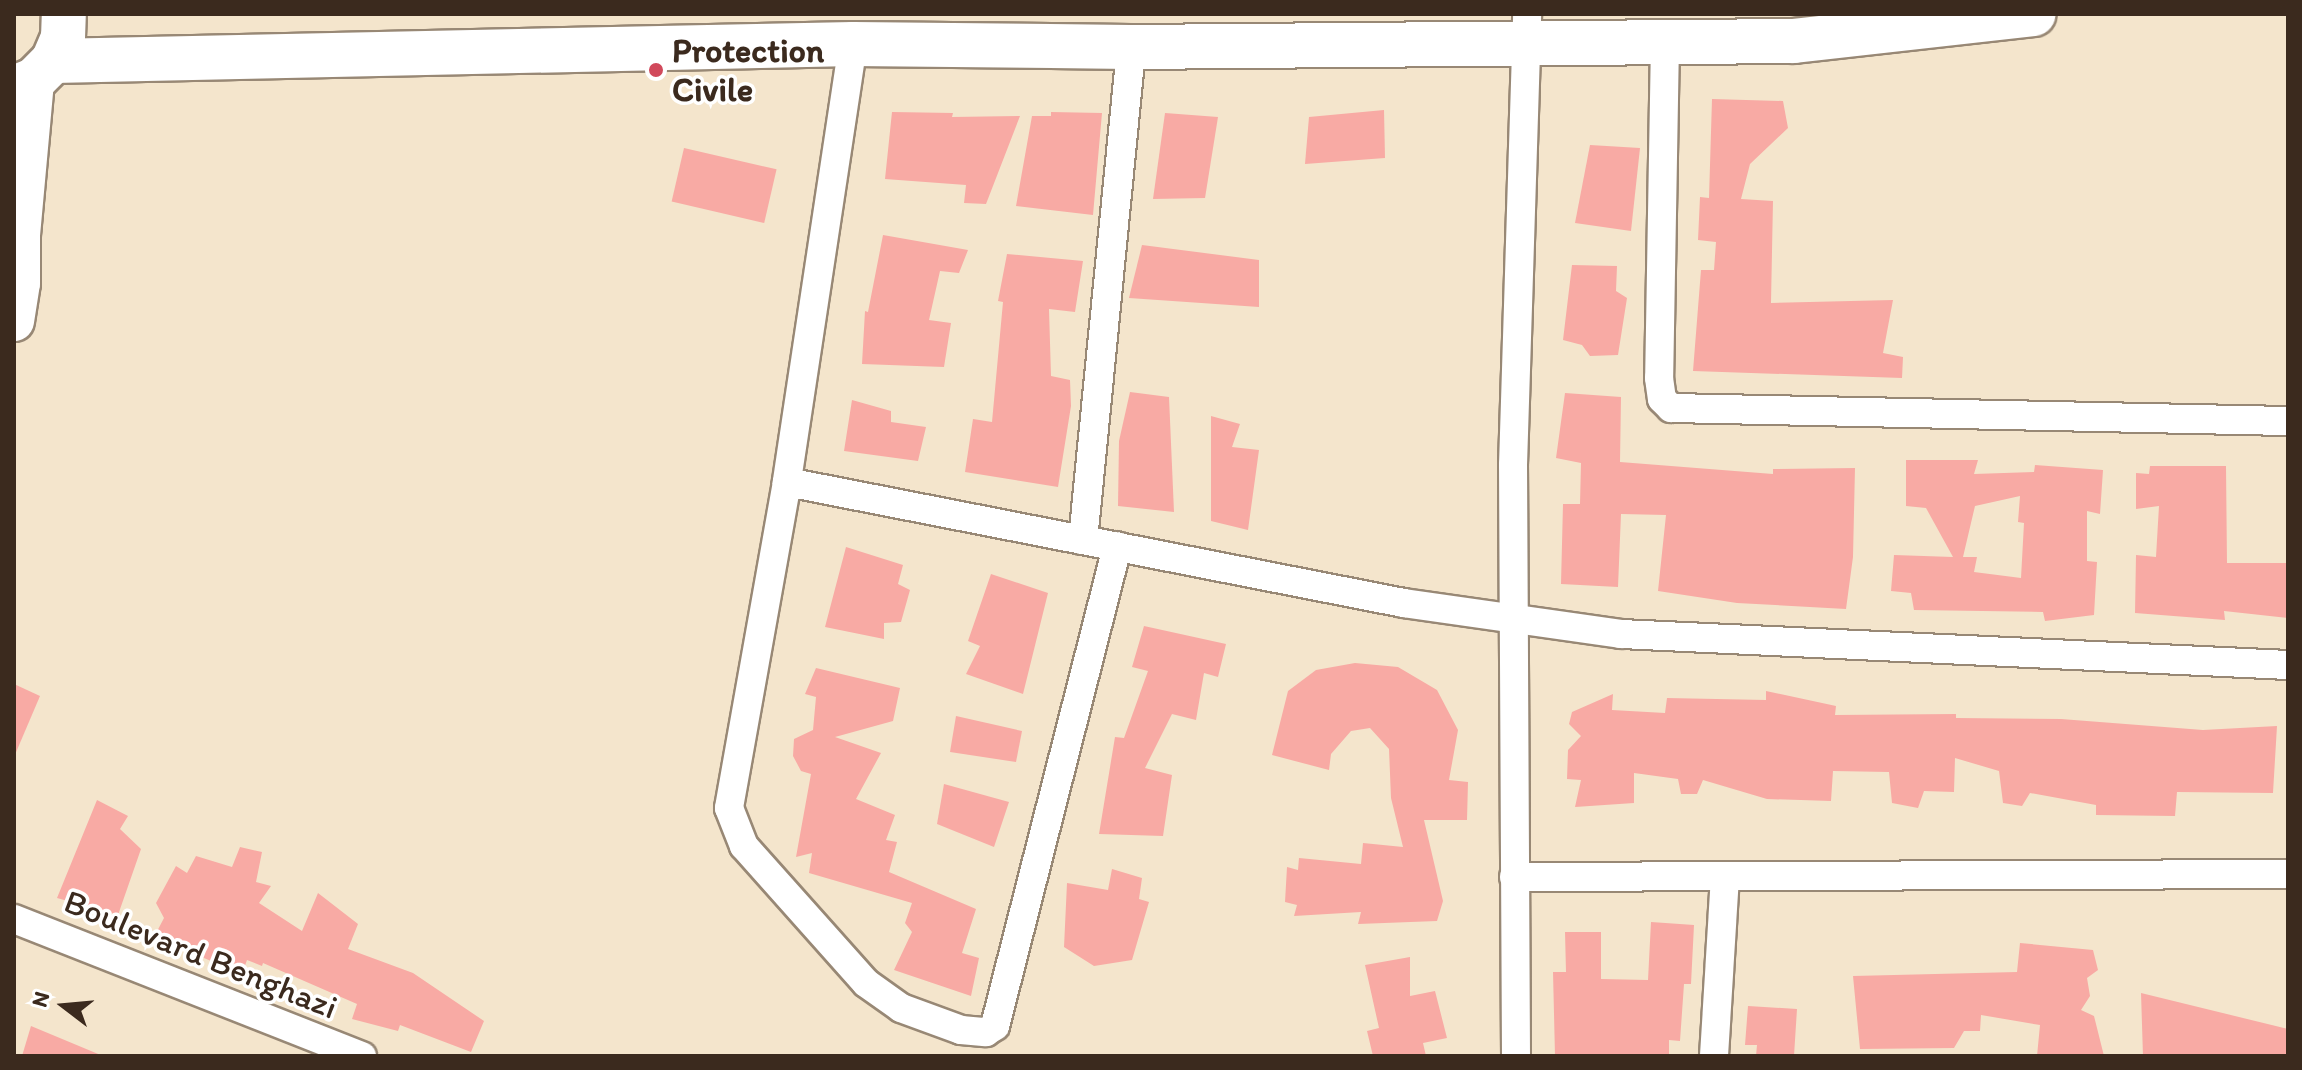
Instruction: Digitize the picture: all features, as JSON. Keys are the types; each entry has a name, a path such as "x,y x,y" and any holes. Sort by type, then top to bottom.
{"main road":[{"path":"14,321 20,283 17,224 34,76 63,38 64,14"},
{"path":"34,76 853,44 1131,47 1527,28 1665,42 1794,41 2033,14"}],"street":[{"path":"1516,1056 1513,621 1517,295 1527,28"},
{"path":"1665,42 1659,378 1662,399 1671,408 2288,421"},
{"path":"853,44 787,482 729,808 733,825 744,846 882,997 901,1008 961,1030 986,1032 995,1026 1117,546"},
{"path":"1083,540 1131,47"},
{"path":"787,482 1404,603 1513,621 1621,634 2288,665"},
{"path":"1514,877 2288,874"},
{"path":"1714,1056 1725,876"},
{"name":"Boulevard Benghazi","path":"14,919 362,1056"}],"building":[{"path":"1712,99 1783,101 1788,128 1750,164 1741,199 1773,201 1771,303 1893,300 1883,353 1903,357 1902,378 1693,371 1701,270 1714,270 1716,242 1698,240 1700,197 1709,198"},
{"path":"1384,110 1385,158 1305,164 1309,117"},
{"path":"892,112 953,113 952,117 1020,116 986,204 964,203 966,185 885,179"},
{"path":"1051,112 1102,113 1093,215 1016,206 1032,116 1051,116"},
{"path":"1165,113 1218,117 1205,198 1153,199"},
{"path":"1590,145 1640,148 1631,231 1575,223"},
{"path":"684,148 777,169 764,223 672,202"},
{"path":"883,235 968,250 959,273 940,271 929,320 951,323 944,367 862,364 865,311 868,312"},
{"path":"1142,245 1259,260 1259,307 1129,298"},
{"path":"1007,254 1083,261 1075,312 1049,309 1051,376 1070,380 1071,406 1058,487 965,472 973,419 992,422 1003,302 998,301"},
{"path":"1572,265 1617,266 1616,291 1627,298 1618,355 1590,356 1582,345 1563,340"},
{"path":"1130,392 1169,397 1174,512 1118,506 1119,441"},
{"path":"1565,393 1621,397 1620,462 1773,474 1773,469 1855,468 1853,557 1846,609 1737,603 1658,591 1666,515 1621,514 1618,587 1561,584 1563,504 1580,504 1581,463 1556,458"},
{"path":"852,400 891,411 891,422 926,427 918,461 844,451"},
{"path":"1211,416 1240,424 1232,447 1259,450 1248,530 1211,521"},
{"path":"1906,460 1978,460 1974,474 2034,472 2035,465 2103,470 2100,514 2087,511 2087,561 2097,562 2094,615 2045,621 2043,612 1914,610 1911,593 1891,591 1894,555 1953,557 1926,508 1906,506","holes":["2020,496 2018,522 2024,523 2021,578 1974,572 1977,557 1963,557 1975,506"]},
{"path":"2150,466 2226,466 2227,563 2288,563 2288,618 2224,611 2225,620 2135,613 2136,555 2156,557 2159,506 2136,509 2136,473 2149,474"},
{"path":"846,547 903,565 898,584 910,590 901,622 884,623 884,639 825,627"},
{"path":"991,574 1048,593 1023,694 966,674 980,646 968,641"},
{"path":"1144,626 1226,644 1218,677 1204,673 1196,720 1172,714 1145,768 1172,775 1163,836 1099,834 1115,737 1124,738 1148,671 1132,667"},
{"path":"1355,663 1398,667 1437,690 1458,730 1449,780 1468,782 1467,820 1424,820 1443,901 1437,921 1358,924 1361,912 1294,916 1297,905 1285,902 1287,867 1298,870 1299,858 1361,864 1363,843 1403,847 1391,798 1389,749 1370,728 1351,731 1331,754 1329,770 1272,755 1288,691 1316,670"},
{"path":"816,668 900,688 893,721 835,737 881,753 856,799 895,815 886,840 897,842 889,872 976,909 962,953 979,958 971,996 894,970 912,932 905,923 912,903 809,873 812,853 796,857 811,774 801,771 793,756 794,739 813,730 816,697 805,694"},
{"path":"14,684 40,696 14,757"},
{"path":"1766,691 1836,706 1835,715 1956,714 1956,718 2061,719 2203,730 2277,726 2273,793 2177,792 2175,816 2096,815 2096,805 2030,793 2022,806 2003,803 1999,771 1955,758 1954,792 1924,791 1918,808 1892,803 1889,772 1833,771 1831,801 1767,799 1703,780 1697,794 1681,794 1678,779 1634,773 1634,803 1575,807 1581,780 1567,779 1568,750 1581,736 1569,724 1572,712 1613,694 1612,710 1665,713 1667,698 1766,700"},
{"path":"956,716 1022,731 1016,762 950,752"},
{"path":"944,784 1009,802 994,847 937,824"},
{"path":"97,800 128,816 120,829 141,849 118,915 57,898"},
{"path":"240,847 262,852 256,882 271,886 259,903 302,931 318,893 358,924 348,949 413,973 484,1021 471,1052 400,1025 398,1031 352,1019 357,1004 263,963 262,966 247,960 242,974 154,937 164,918 156,903 176,866 187,873 196,856 232,867"},
{"path":"1112,869 1142,878 1139,899 1149,902 1132,960 1094,966 1064,947 1067,883 1108,890"},
{"path":"1651,922 1694,925 1691,984 1684,984 1680,1041 1669,1040 1669,1056 1555,1056 1553,972 1566,972 1565,932 1601,932 1601,979 1648,980"},
{"path":"2020,943 2093,950 2098,970 2087,978 2090,996 2081,1010 2094,1016 2104,1056 2037,1056 2040,1025 1981,1015 1980,1031 1964,1031 1954,1048 1860,1049 1853,976 2017,972"},
{"path":"1410,957 1410,996 1435,991 1447,1038 1423,1043 1426,1056 1373,1056 1367,1031 1379,1028 1365,965"},
{"path":"2141,993 2288,1029 2288,1056 2143,1056"},
{"path":"1748,1006 1797,1009 1794,1056 1756,1056 1757,1045 1745,1045"},
{"path":"31,1026 103,1056 22,1056"}],"place":[{"name":"Protection Civile","path":"656,70"}]}
